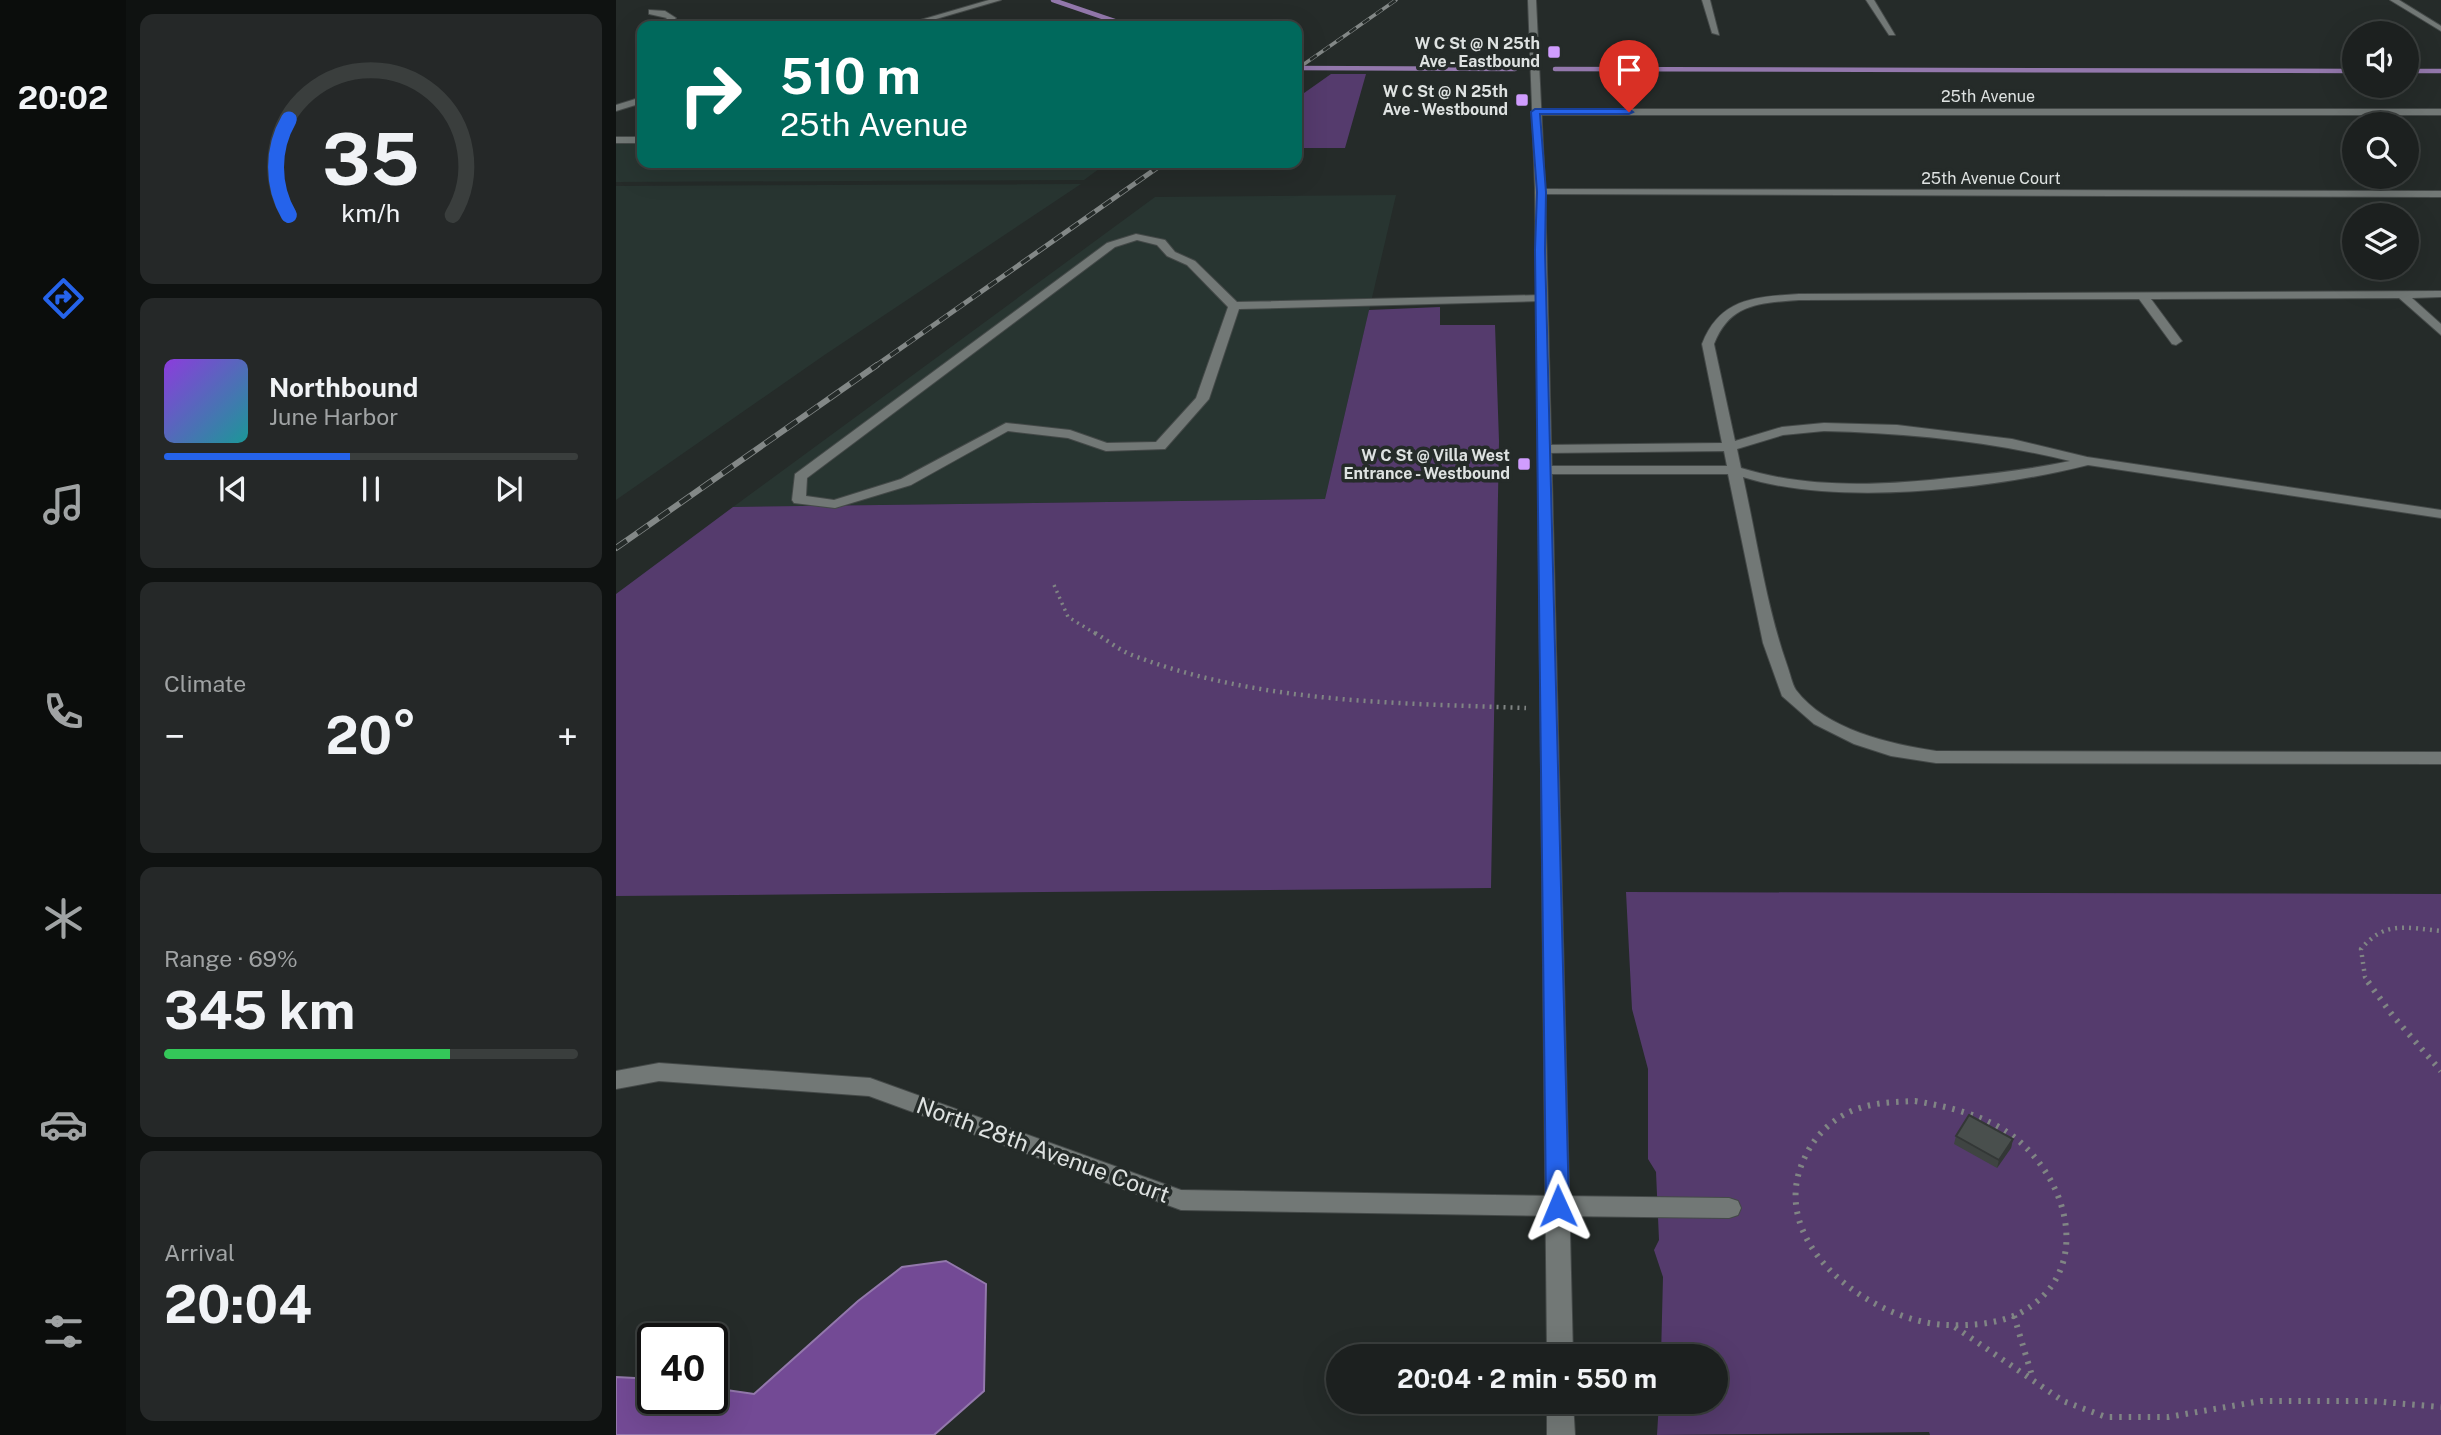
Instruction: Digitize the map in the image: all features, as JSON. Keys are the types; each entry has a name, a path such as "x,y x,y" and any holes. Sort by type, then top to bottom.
{"street":[{"path":"922,21 997,0"},
{"path":"1532,0 1535,112 1541,192 1560,1344"},
{"path":"1706,0 1716,33"},
{"path":"1870,0 1892,33"},
{"path":"2394,0 2441,29"},
{"path":"652,12 672,18 669,21"},
{"path":"616,108 637,102"},
{"name":"25th Avenue","path":"1535,112 2441,112"},
{"path":"616,141 637,140"},
{"name":"25th Avenue Court","path":"1541,192 2441,194"},
{"path":"1234,306 1202,399 1160,446 1106,447 1070,434 1006,427 906,482 835,504 799,500 800,477 1111,245 1136,237 1161,242 1171,254 1191,263 1234,306 1541,298"},
{"path":"2403,295 2441,331"},
{"path":"2441,295 1800,297 1745,305 1722,316 1712,330 1708,344 1771,643 1788,692 1820,720 1860,740 1891,750 1936,757 2441,758"},
{"path":"2143,296 2176,341"},
{"path":"1545,449 1728,447 1782,431 1864,427 2012,443 2087,461 2441,514"},
{"path":"1546,470 1734,470 1766,480 1808,486 1903,487 2036,473 2087,461"},
{"name":"North 28th Avenue Court","path":"616,1080 659,1072 870,1087 1181,1200 1729,1208"},
{"path":"1560,1414 1561,1435"}],"path":[{"path":"1055,585 1068,617 1130,654 1230,683 1351,702 1548,708"},
{"path":"2441,931 2400,927 2374,933 2361,949 2365,977 2393,1016 2441,1071"},
{"path":"1915,1101 1958,1108 1997,1126 2031,1153 2056,1186 2068,1223 2066,1260 2047,1293 2014,1316 1971,1327 1922,1324 1876,1307 1836,1279 1808,1243 1795,1206 1797,1170 1813,1140 1839,1117 1875,1104 1915,1101"},
{"path":"2014,1316 2034,1380"},
{"path":"1953,1326 2063,1401 2106,1417 2168,1417 2261,1401 2371,1401 2441,1407"}],"shaded area":[{"path":"1331,74 1366,74 1345,148 1302,148 1302,94"},
{"path":"616,139 637,139 637,168 1100,168 1084,180 616,182"},
{"path":"1081,184 823,356 616,500 616,186"},
{"path":"1396,195 1325,499 733,507 1155,197"},
{"path":"1440,307 1440,325 1495,325 1499,441 1491,888 616,896 616,594 733,507 1325,499 1369,310"},
{"path":"1626,892 2441,894 2441,1435 1930,1435 1929,1432 1657,1435 1658,1414 1728,1414 1728,1344 1661,1344 1663,1277 1654,1250 1659,1240 1656,1172 1648,1159 1648,1069 1632,1009"},
{"path":"946,1261 986,1284 984,1391 934,1435 616,1435 616,1377 637,1378 637,1414 728,1414 728,1390 754,1394 858,1301 902,1267"}],"building":[{"path":"1969,1115 2013,1139 1999,1160 1956,1136"}],"waterway":[{"path":"1053,0 1114,21"},
{"path":"1302,68 1515,69"},
{"path":"1555,69 2342,71"},
{"path":"2419,71 2441,71"}],"railway":[{"path":"1302,66 1396,0"},
{"path":"874,367 1157,168"},
{"path":"616,548 877,365"}],"place":[{"name":"W C St @ N 25th Ave - Eastbound","path":"1554,52"},
{"name":"W C St @ N 25th Ave - Westbound","path":"1522,100"},
{"name":"W C St @ Villa West Entrance - Westbound","path":"1524,464"}],"route":[{"path":"1558,1206 1541,192 1535,112 1629,112"}]}
